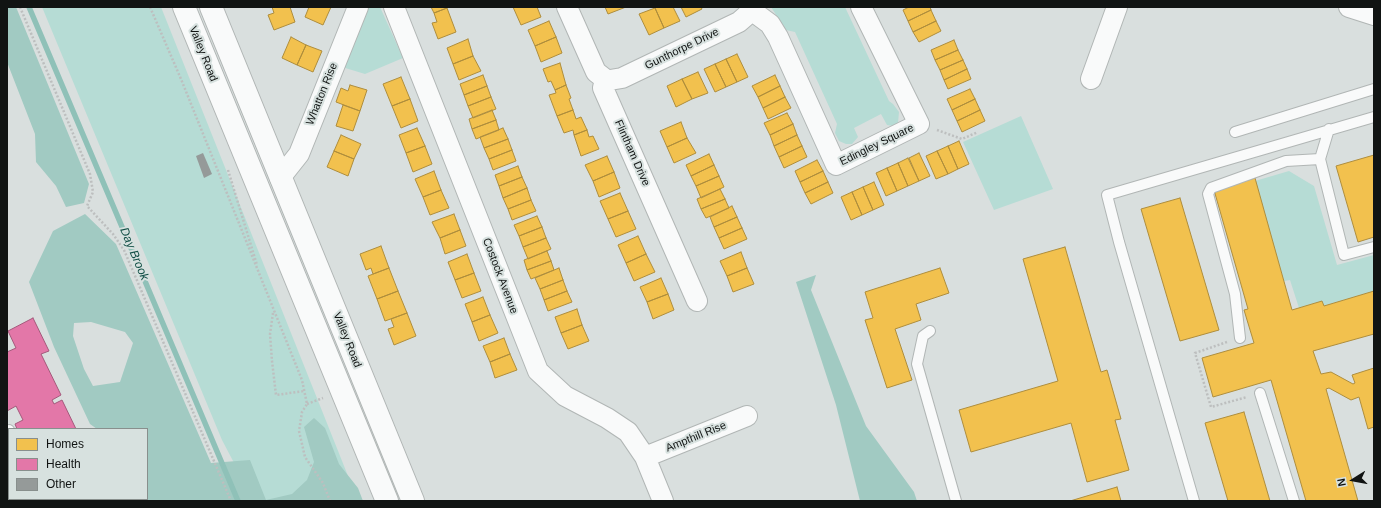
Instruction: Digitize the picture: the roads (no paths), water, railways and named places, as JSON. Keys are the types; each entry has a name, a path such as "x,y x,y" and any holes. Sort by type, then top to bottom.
{"highway":[{"name":"Valley Road","path":"184,7 387,501"},
{"name":"Valley Road","path":"211,7 413,501"},
{"path":"259,189 280,178"}],"street":[{"name":"Whatton Rise","path":"280,178 299,154 358,7"},
{"name":"Costock Avenue","path":"394,7 538,371 565,396 606,418 628,432 645,458 663,501"},
{"path":"567,7 596,72 605,79"},
{"name":"Edingley Square","path":"751,9 770,24 778,37 836,165 919,124 861,7"},
{"path":"1091,79 1117,7"},
{"path":"1349,7 1374,15"},
{"name":"Gunthorpe Drive","path":"605,79 610,80 622,78 739,22 751,9"},
{"name":"Flintham Drive","path":"605,79 603,88 697,301"},
{"name":"Ampthill Rise","path":"645,458 747,416"}],"lane":[{"path":"1235,132 1374,88"},
{"path":"1194,501 1119,242 1107,195 1374,117"},
{"path":"1329,129 1320,159 1344,255 1374,247"},
{"path":"1240,338 1235,294 1208,194 1211,188 1286,161 1320,159"},
{"path":"930,331 923,336 917,364 956,501"},
{"path":"1260,393 1294,501"}],"waterway":[{"name":"Day Brook","path":"29,7 238,501"}]}
